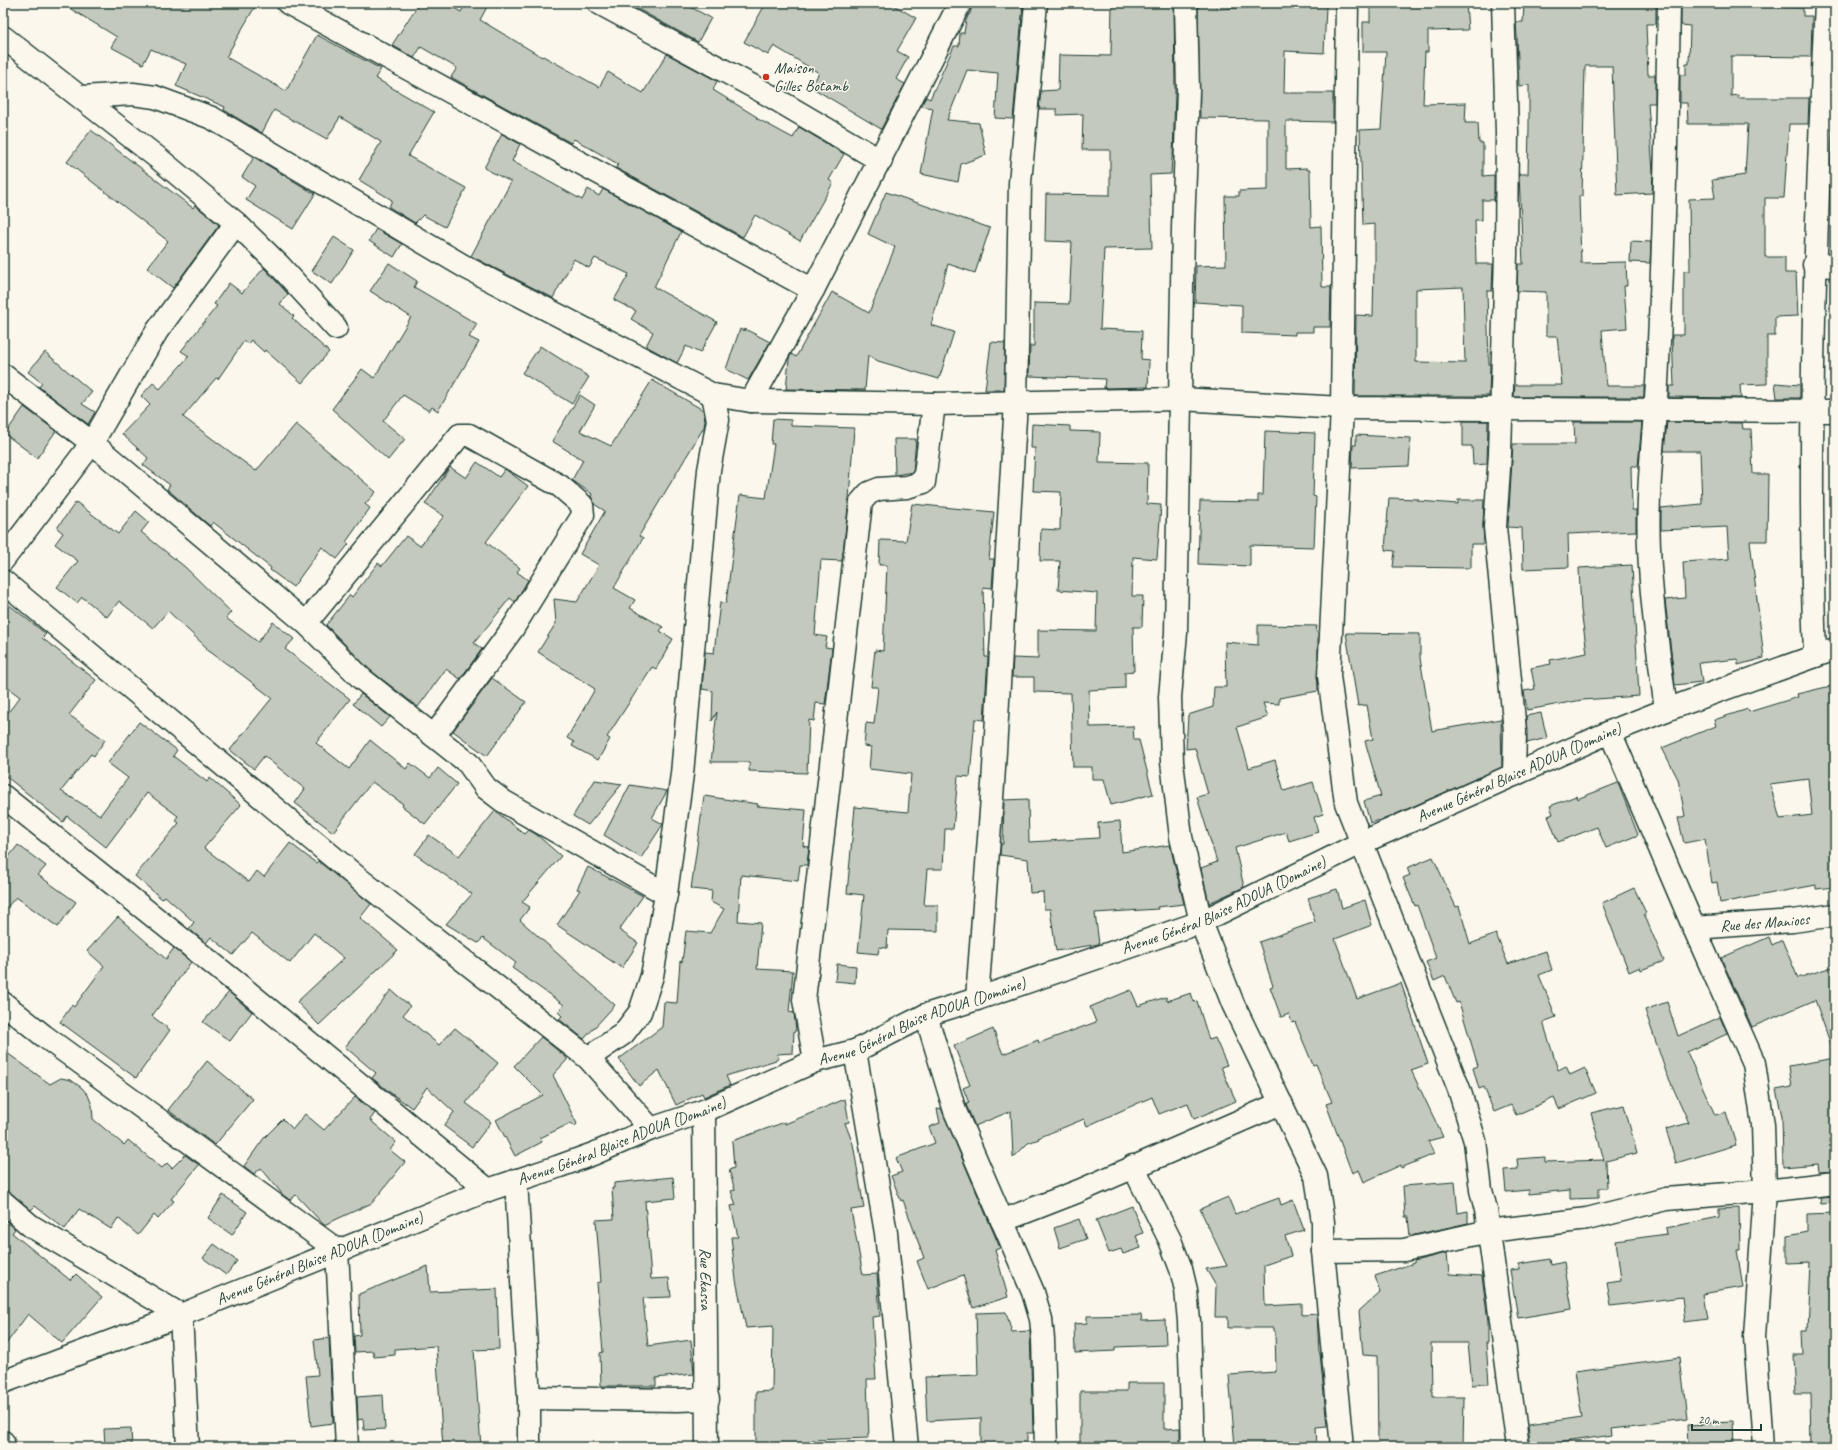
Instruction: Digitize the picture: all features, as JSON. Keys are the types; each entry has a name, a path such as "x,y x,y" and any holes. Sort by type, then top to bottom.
{"street":[{"path":"288,3 813,290"},
{"path":"599,3 767,94 881,161"},
{"path":"751,401 813,290 881,161 960,3"},
{"path":"977,999 993,784 1016,402 1020,183 1036,3"},
{"path":"1186,3 1188,91 1176,634 1170,697 1172,762 1181,836 1201,922 1233,1004 1316,1176 1323,1222 1324,1251 1342,1447"},
{"path":"1347,3 1342,408 1329,676 1346,803 1360,844 1459,1089 1475,1141 1489,1231 1518,1447"},
{"path":"1503,3 1507,140 1506,254 1500,454 1495,526 1514,731 1514,775"},
{"path":"1666,710 1656,633 1649,546 1650,467 1656,410 1666,193 1669,3"},
{"path":"1825,653 1812,558 1811,411 1825,265 1826,3"},
{"path":"3,38 82,97 236,223 278,264 336,328"},
{"path":"82,97 133,94 155,97 212,118 467,268 713,395 751,401 934,404 1180,399 1342,408 1835,412"},
{"path":"3,560 92,443 157,331 236,223"},
{"path":"3,375 92,443 306,623 362,678 468,763 486,788 503,801 666,894"},
{"path":"588,1058 623,1034 640,1012 652,976 666,894 682,774 709,470 718,420 713,395"},
{"path":"815,1061 804,1000 861,502 869,493 879,489 907,487 924,482 934,404"},
{"path":"306,623 460,435 469,435 553,482 582,505 583,515 513,628 434,736"},
{"path":"3,581 358,878 588,1058 651,1129"},
{"name":"Avenue Général Blaise ADOUA (Domaine)","path":"3,1382 182,1315 337,1250 488,1190 593,1154 651,1129 704,1111 815,1061 855,1051 926,1014 977,999 1201,922 1360,844 1610,732 1666,710 1825,653"},
{"path":"1610,732 1754,1063 1763,1124 1765,1191 1755,1337 1764,1447"},
{"path":"3,796 243,988 488,1190"},
{"name":"Rue des Maniocs","path":"1694,928 1793,921 1835,915"},
{"path":"3,1003 44,1036 337,1250 347,1447"},
{"path":"926,1014 955,1111 1033,1292 1041,1318 1044,1339 1046,1447"},
{"path":"855,1051 886,1233 907,1447"},
{"path":"1002,1221 1080,1191 1133,1166 1281,1103"},
{"name":"Rue Ekassa","path":"704,1111 708,1399 707,1447"},
{"path":"1133,1166 1170,1240 1181,1269 1186,1290 1190,1320 1193,1447"},
{"path":"516,1180 529,1398 530,1447"},
{"path":"1324,1251 1404,1250 1489,1231 1587,1219 1666,1199 1765,1191 1835,1183"},
{"path":"3,1202 31,1226 182,1315 188,1447"},
{"path":"529,1398 708,1399"},
{"path":"3,1442 3,1447"}],"building":[{"path":"61,3 257,3 226,57 286,91 317,35 381,69 375,78 434,112 408,156 466,188 445,227 423,215 415,223 389,207 392,200 359,180 381,142 340,117 327,139 274,110 262,133 224,110 225,107 176,86 186,64 151,49 143,64 111,47 117,37"},
{"path":"419,3 446,3 461,12 466,3 489,3 480,20 542,57 543,56 599,87 608,72 643,93 667,54 717,81 713,90 757,117 756,118 793,138 799,127 844,154 829,180 833,183 800,241 755,215 743,237 616,168 618,164 574,139 571,143 451,77 457,68 421,47 414,58 392,45"},
{"path":"627,3 683,3 711,18 698,42"},
{"path":"766,3 890,3 916,18 897,51 908,57 896,79 905,84 881,129 811,87 819,73 774,46 768,55 744,42"},
{"path":"992,3 1023,4 1013,119 995,118 998,73 967,70 947,120 979,123 986,155 961,164 958,182 921,174 933,108 921,106 926,97 930,99 954,46 959,46 960,33 964,33 966,20 970,14 972,5 992,7"},
{"path":"1112,3 1174,3 1175,91 1173,157 1171,174 1150,175 1152,248 1104,249 1100,329 1142,331 1141,359 1149,360 1148,387 1104,388 1105,379 1029,376 1030,346 1034,346 1034,303 1069,304 1072,242 1045,241 1046,194 1110,195 1110,150 1082,150 1083,114 1057,115 1057,109 1039,109 1041,91 1058,90 1059,55 1111,56"},
{"path":"1198,3 1217,3 1217,9 1266,7 1266,3 1306,3 1306,5 1326,6 1324,53 1285,51 1284,93 1333,93 1333,122 1286,121 1286,169 1307,168 1307,170 1310,170 1311,227 1321,226 1322,287 1331,287 1330,327 1313,327 1313,332 1295,332 1295,335 1242,333 1242,305 1195,302 1196,266 1226,265 1225,196 1239,196 1239,191 1268,190 1268,119 1200,118"},
{"path":"1370,3 1466,3 1468,30 1428,31 1428,52 1425,52 1423,104 1466,103 1465,123 1478,123 1479,143 1483,143 1483,176 1494,175 1494,200 1482,200 1482,220 1475,220 1476,264 1493,264 1492,291 1487,291 1490,364 1489,396 1355,396 1356,315 1373,316 1375,264 1375,224 1363,225 1360,130 1381,129 1386,52 1363,52 1363,22 1370,22","holes":["1463,287 1465,363 1416,362 1416,289"]},
{"path":"1524,3 1656,3 1656,24 1646,24 1648,75 1655,75 1655,103 1648,103 1653,172 1652,193 1617,195 1612,66 1585,66 1582,196 1579,196 1581,263 1626,262 1627,286 1624,286 1627,328 1602,330 1606,386 1644,386 1644,397 1514,397 1515,385 1562,385 1557,336 1546,336 1546,292 1517,291 1518,264 1523,264 1519,174 1528,174 1529,85 1519,86 1516,22 1523,22"},
{"path":"1681,3 1761,3 1762,7 1803,8 1803,16 1812,16 1811,57 1731,56 1731,96 1738,95 1738,98 1809,98 1808,124 1789,124 1784,198 1765,198 1765,257 1785,257 1785,273 1796,273 1798,316 1775,317 1775,336 1767,336 1767,384 1740,385 1741,398 1669,397 1669,386 1674,386 1672,335 1684,335 1684,271 1690,271 1689,199 1715,198 1712,180 1745,175 1748,124 1688,124 1687,103 1680,103 1680,75 1686,75 1686,64 1689,64 1690,26 1681,25"},
{"path":"91,130 193,208 195,205 219,225 173,288 147,268 168,241 67,162"},
{"path":"502,134 520,144 512,161 582,200 588,189 599,196 603,189 681,232 654,287 717,322 700,353 686,346 677,363 646,346 653,332 631,319 636,311 614,300 629,274 595,258 589,268 574,259 553,298 471,256 511,182 484,168"},
{"path":"254,157 315,194 293,229 246,200 255,186 242,177"},
{"path":"886,192 990,228 975,273 948,264 931,325 954,332 939,379 878,361 868,355 865,390 786,389 789,359 791,354 796,357 832,292 869,313 895,247 868,234"},
{"path":"376,229 402,244 394,257 369,241"},
{"path":"334,237 354,250 332,284 312,271"},
{"path":"1631,241 1651,242 1650,263 1630,262"},
{"path":"389,263 417,281 414,287 477,324 469,337 479,342 438,411 432,407 429,411 403,395 383,421 405,439 388,460 332,409 362,369 374,378 411,317 370,291"},
{"path":"264,268 288,294 280,304 294,316 292,318 329,352 302,383 265,350 264,352 251,340 248,344 244,341 218,379 216,378 183,417 256,471 296,424 376,492 365,504 370,508 346,542 349,544 337,559 322,547 293,587 270,570 271,568 213,522 210,526 167,489 170,485 143,465 148,458 122,434 150,405 141,396 153,383 160,389 189,356 181,351 217,306 214,304 229,283 242,293"},
{"path":"740,329 744,331 745,329 770,342 748,380 726,369"},
{"path":"991,342 1005,343 1004,390 985,390"},
{"path":"540,346 589,377 572,404 522,373"},
{"path":"45,352 92,392 82,404 95,412 88,424 39,387 42,383 28,372"},
{"path":"652,380 703,410 705,420 704,427 639,536 643,538 614,588 635,600 630,608 663,627 660,631 673,639 656,669 652,667 607,737 610,739 598,760 572,746 574,742 567,738 595,689 538,652 556,623 554,599 577,602 599,565 580,554 605,511 594,504 591,496 592,494 572,480 583,460 552,441 580,395 595,405 580,431 611,446"},
{"path":"1775,383 1800,385 1800,398 1777,398"},
{"path":"24,407 56,431 37,458 5,434"},
{"path":"773,419 791,420 791,426 854,428 849,499 842,561 821,560 815,635 827,637 825,647 832,648 825,704 816,703 814,721 809,720 807,773 749,771 750,762 711,762 717,712 712,721 713,691 702,689 705,652 714,653 720,602 726,603 740,495 766,498 774,444 771,444"},
{"path":"1463,421 1488,421 1487,464 1473,465 1472,446 1463,446"},
{"path":"1574,422 1642,422 1638,466 1631,466 1632,510 1636,510 1636,531 1568,534 1569,567 1523,569 1522,528 1508,527 1513,444 1575,444"},
{"path":"1667,422 1742,423 1743,429 1751,429 1753,474 1768,474 1767,541 1750,541 1764,658 1738,665 1738,659 1699,663 1702,682 1675,685 1665,600 1685,598 1683,562 1729,559 1727,527 1661,530 1661,508 1702,504 1700,451 1664,451"},
{"path":"1032,424 1070,426 1070,431 1100,432 1099,462 1148,463 1147,504 1161,505 1157,559 1133,557 1132,596 1143,596 1142,627 1133,627 1134,671 1125,672 1125,688 1089,690 1090,727 1133,726 1134,740 1139,740 1153,794 1111,805 1104,779 1092,779 1092,767 1073,767 1071,693 1034,692 1034,677 1012,677 1013,658 1038,659 1038,630 1096,631 1097,593 1058,590 1060,561 1040,561 1041,529 1060,530 1061,492 1033,491 1035,448 1031,448"},
{"path":"1265,431 1315,433 1313,496 1316,497 1314,547 1250,545 1250,566 1198,564 1200,501 1258,502 1258,495 1263,495"},
{"path":"1356,435 1411,438 1409,466 1352,468 1353,445 1356,445"},
{"path":"894,439 916,439 913,472 895,475"},
{"path":"477,462 499,477 505,469 528,486 486,542 520,568 517,572 528,580 515,602 510,598 474,643 482,649 460,679 446,669 418,707 370,670 326,625 350,595 352,597 378,563 382,566 406,536 420,546 444,516 425,504 450,467 466,478"},
{"path":"1389,498 1418,499 1418,501 1458,504 1458,500 1484,500 1484,544 1471,544 1471,568 1393,567 1395,551 1385,550"},
{"path":"76,502 118,534 136,511 149,522 141,532 185,567 231,612 226,618 258,642 273,622 294,639 285,649 350,699 316,743 349,769 370,740 406,769 410,763 430,778 438,768 457,784 425,824 402,806 403,804 372,782 333,832 295,803 305,789 264,756 254,769 230,750 272,698 206,649 207,648 168,611 153,628 119,601 107,617 82,597 77,603 57,587 78,561 55,544 63,533 57,528"},
{"path":"912,504 994,512 989,559 994,559 992,588 983,587 985,657 988,657 984,720 975,719 970,777 958,776 953,829 945,829 943,869 927,869 924,905 938,905 938,931 888,930 887,948 879,947 878,954 858,952 864,895 847,893 855,807 908,812 911,774 869,769 871,747 864,746 866,723 874,724 878,687 871,687 875,650 883,651 887,565 879,565 880,540 906,541"},
{"path":"1632,565 1639,696 1582,700 1527,710 1524,691 1535,689 1531,668 1551,664 1550,660 1587,653 1581,610 1579,568"},
{"path":"3,600 46,634 42,638 96,680 69,715 105,740 94,756 91,754 61,791 100,815 128,778 108,763 139,722 177,750 173,756 207,782 210,778 241,805 204,848 249,882 257,871 264,877 290,843 316,863 318,861 371,904 360,918 398,950 319,1025 297,1002 344,958 314,933 290,963 252,933 233,955 211,937 206,943 189,929 194,922 165,896 162,899 135,876 179,823 175,820 178,816 147,793 106,847 67,816 63,822 3,774 3,719 20,697 3,684"},
{"path":"1258,625 1317,626 1318,691 1279,698 1279,704 1263,703 1268,717 1237,727 1249,768 1275,760 1284,791 1313,782 1323,814 1314,817 1318,832 1289,841 1286,832 1235,848 1244,887 1209,903 1201,868 1217,862 1197,797 1208,794 1195,748 1186,749 1188,715 1213,707 1214,687 1226,687 1225,642 1258,645"},
{"path":"1346,633 1420,634 1420,658 1432,731 1501,719 1502,767 1387,818 1370,823 1364,801 1381,796 1365,741 1373,739 1367,705 1358,706"},
{"path":"492,678 526,702 487,756 453,731"},
{"path":"1835,685 1835,887 1816,889 1816,885 1720,903 1717,882 1712,883 1705,839 1684,843 1678,818 1685,816 1678,779 1662,748 1716,726 1714,720 1748,709 1749,712 1798,697 1797,694","holes":["1808,779 1812,815 1780,819 1770,784"]},
{"path":"361,694 390,717 381,727 353,704"},
{"path":"1541,713 1547,738 1527,743 1526,716"},
{"path":"595,780 622,784 588,825 573,816"},
{"path":"1618,783 1638,835 1606,848 1597,827 1558,842 1548,816 1553,814 1550,806 1576,796 1577,799"},
{"path":"630,785 667,791 652,818 663,824 641,858 604,835"},
{"path":"704,796 758,804 757,806 806,810 803,846 809,847 807,865 800,865 798,881 741,875 738,921 761,923 757,969 793,971 789,1012 794,1013 796,1031 794,1031 793,1053 777,1054 779,1059 726,1076 730,1085 704,1097 702,1093 676,1105 659,1070 639,1086 619,1059 662,1027 664,1002 677,1003 680,961 682,962 686,931 710,933 724,909 711,902 712,891 691,889"},
{"path":"1028,799 1029,842 1099,838 1098,823 1120,821 1122,852 1170,845 1184,904 1157,907 1158,909 1095,913 1099,944 1056,951 1050,909 1044,909 1043,892 1030,893 1028,859 1000,855 1001,844 1003,844 1004,800"},
{"path":"495,811 525,834 529,830 537,835 561,856 522,902 530,907 520,920 615,1005 584,1039 559,1019 562,1016 558,1012 564,1005 512,968 516,963 483,938 478,943 446,924 472,894 415,854 429,835 459,856"},
{"path":"18,845 46,866 38,875 76,902 58,927 16,897 3,912 3,864"},
{"path":"1433,857 1456,907 1459,906 1470,944 1496,934 1508,964 1546,951 1552,970 1539,975 1556,1017 1543,1022 1558,1070 1566,1066 1570,1075 1585,1068 1596,1093 1559,1109 1554,1098 1516,1115 1511,1105 1494,1112 1484,1087 1479,1089 1473,1068 1478,1066 1459,1002 1456,1003 1445,976 1434,981 1426,962 1436,958 1417,905 1415,906 1403,878 1410,875 1407,868"},
{"path":"588,867 643,896 619,930 638,943 622,968 557,925 580,890 577,889"},
{"path":"1634,888 1646,913 1644,914 1664,961 1641,970 1640,967 1629,972 1602,903"},
{"path":"1337,889 1342,908 1365,900 1372,925 1335,939 1357,999 1401,983 1428,1064 1411,1070 1443,1137 1428,1141 1434,1154 1401,1168 1401,1165 1364,1182 1359,1170 1352,1173 1326,1104 1332,1102 1316,1064 1313,1065 1295,1022 1292,1023 1289,1014 1281,1017 1270,987 1273,986 1259,942 1315,922 1308,898"},
{"path":"118,917 166,959 174,948 191,962 152,1016 170,1030 136,1078 60,1022 72,1005 74,1007 104,966 87,951"},
{"path":"1769,937 1772,945 1782,940 1798,978 1835,966 1835,1048 1832,1048 1815,1000 1752,1027 1721,958"},
{"path":"837,964 856,966 855,983 835,981"},
{"path":"391,990 410,1006 403,1015 439,1045 455,1028 498,1063 466,1103 491,1122 472,1147 444,1126 454,1112 427,1087 412,1108 372,1078 376,1073 345,1047"},
{"path":"1131,990 1138,1006 1166,997 1167,1001 1191,993 1194,1002 1197,1001 1209,1040 1215,1038 1227,1065 1221,1067 1236,1101 1194,1119 1188,1103 1159,1114 1152,1097 1087,1126 1084,1119 1038,1138 1039,1139 1028,1143 1013,1158 1011,1111 975,1126 966,1104 969,1103 963,1088 970,1085 954,1046 993,1029 1003,1054 1038,1040 1039,1043 1096,1022 1090,1007"},
{"path":"229,992 252,1012 230,1041 203,1022"},
{"path":"1667,1002 1678,1036 1720,1017 1727,1034 1687,1052 1715,1115 1726,1112 1736,1145 1676,1163 1666,1129 1689,1123 1666,1072 1645,1010"},
{"path":"541,1037 567,1058 567,1060 553,1075 577,1124 575,1126 571,1123 540,1138 542,1142 515,1156 496,1120 543,1095 514,1066"},
{"path":"3,1050 50,1084 61,1078 71,1080 82,1088 88,1095 92,1105 93,1119 124,1145 128,1140 162,1168 167,1163 172,1168 185,1155 199,1165 171,1199 174,1201 158,1219 154,1215 138,1235 118,1218 111,1229 79,1209 65,1229 35,1206 31,1210 11,1193 3,1190"},
{"path":"1835,1058 1835,1171 1819,1172 1818,1164 1783,1167 1782,1116 1776,1090 1792,1087 1789,1066"},
{"path":"207,1061 253,1099 215,1145 168,1110"},
{"path":"355,1097 375,1113 370,1120 396,1142 390,1150 405,1162 372,1203 324,1225 296,1195 290,1200 283,1195 261,1168 254,1174 244,1166 264,1138 283,1119 293,1129 305,1114 324,1130"},
{"path":"845,1099 849,1122 845,1123 853,1144 864,1208 851,1210 863,1275 877,1274 880,1316 872,1317 876,1379 867,1379 869,1438 812,1440 812,1445 756,1446 756,1392 772,1391 773,1326 746,1328 736,1280 731,1237 738,1237 731,1206 736,1205 731,1191 735,1190 729,1170 734,1168 732,1141 785,1122 785,1124"},
{"path":"1624,1105 1637,1153 1606,1161 1607,1188 1599,1188 1599,1198 1570,1199 1570,1190 1529,1194 1529,1190 1506,1192 1504,1170 1518,1169 1517,1159 1545,1157 1545,1162 1604,1160 1591,1113"},
{"path":"941,1108 1000,1248 995,1250 1008,1297 973,1308 963,1275 928,1289 917,1261 924,1258 903,1200 901,1201 891,1176 902,1172 896,1158 935,1143 929,1127 940,1123 937,1109"},
{"path":"673,1177 675,1198 645,1201 651,1279 669,1278 671,1297 643,1298 648,1346 691,1340 694,1374 656,1378 656,1386 601,1386 600,1353 603,1352 597,1283 601,1282 596,1220 614,1219 612,1188 614,1188 614,1183"},
{"path":"1455,1182 1458,1213 1468,1211 1468,1223 1410,1236 1408,1217 1405,1217 1403,1186"},
{"path":"223,1195 247,1212 232,1235 208,1218"},
{"path":"1835,1196 1835,1202 1821,1203 1820,1197"},
{"path":"1228,1197 1235,1214 1279,1198 1281,1205 1293,1200 1304,1230 1285,1236 1291,1256 1264,1265 1265,1306 1302,1304 1302,1315 1317,1314 1319,1353 1327,1426 1316,1427 1317,1447 1235,1447 1229,1375 1276,1372 1275,1331 1273,1331 1273,1328 1228,1328 1228,1317 1215,1317 1216,1286 1206,1269 1227,1266 1200,1209"},
{"path":"1132,1206 1143,1233 1136,1236 1141,1248 1123,1254 1121,1249 1109,1253 1096,1220"},
{"path":"1739,1208 1740,1250 1737,1250 1743,1287 1703,1294 1707,1319 1685,1322 1682,1297 1611,1306 1607,1282 1621,1280 1616,1241 1667,1234 1666,1228 1719,1217 1719,1209"},
{"path":"1835,1213 1835,1447 1811,1447 1810,1394 1795,1394 1793,1355 1804,1355 1803,1331 1808,1331 1811,1262 1787,1263 1787,1235 1807,1231 1807,1214"},
{"path":"3,1218 15,1229 12,1233 70,1280 76,1274 102,1297 62,1343 28,1314 3,1348"},
{"path":"1079,1219 1086,1239 1060,1248 1054,1228"},
{"path":"214,1244 237,1261 226,1275 203,1258"},
{"path":"1447,1253 1449,1274 1482,1276 1488,1321 1488,1343 1486,1343 1489,1384 1472,1385 1468,1343 1431,1343 1433,1397 1464,1397 1463,1447 1378,1446 1377,1356 1363,1355 1359,1311 1380,1292 1375,1276 1414,1263 1414,1261"},
{"path":"1550,1259 1551,1265 1564,1262 1572,1309 1518,1318 1510,1270 1519,1269 1519,1264"},
{"path":"428,1266 430,1292 497,1289 499,1349 474,1350 481,1447 443,1447 436,1346 395,1349 395,1355 374,1357 373,1351 355,1352 354,1336 360,1335 359,1294"},
{"path":"1006,1312 1012,1332 1030,1331 1033,1433 1027,1433 1027,1447 981,1447 981,1418 927,1421 925,1377 978,1375 976,1313"},
{"path":"1141,1315 1142,1321 1165,1320 1166,1345 1115,1347 1115,1351 1075,1353 1074,1324 1087,1323 1087,1316"},
{"path":"329,1338 333,1423 311,1426 306,1376 318,1375 314,1340"},
{"path":"1680,1357 1687,1419 1611,1428 1612,1435 1531,1447 1528,1425 1582,1417 1575,1371"},
{"path":"1127,1383 1164,1383 1164,1429 1180,1428 1180,1447 1080,1447 1080,1391 1127,1391"},
{"path":"383,1395 385,1429 364,1430 363,1419 358,1420 357,1397"},
{"path":"1731,1422 1732,1447 1690,1447 1689,1424"},
{"path":"131,1428 132,1447 105,1447 104,1429"}],"place":[{"name":"Maison Gilles Botamb","path":"766,77"}]}
